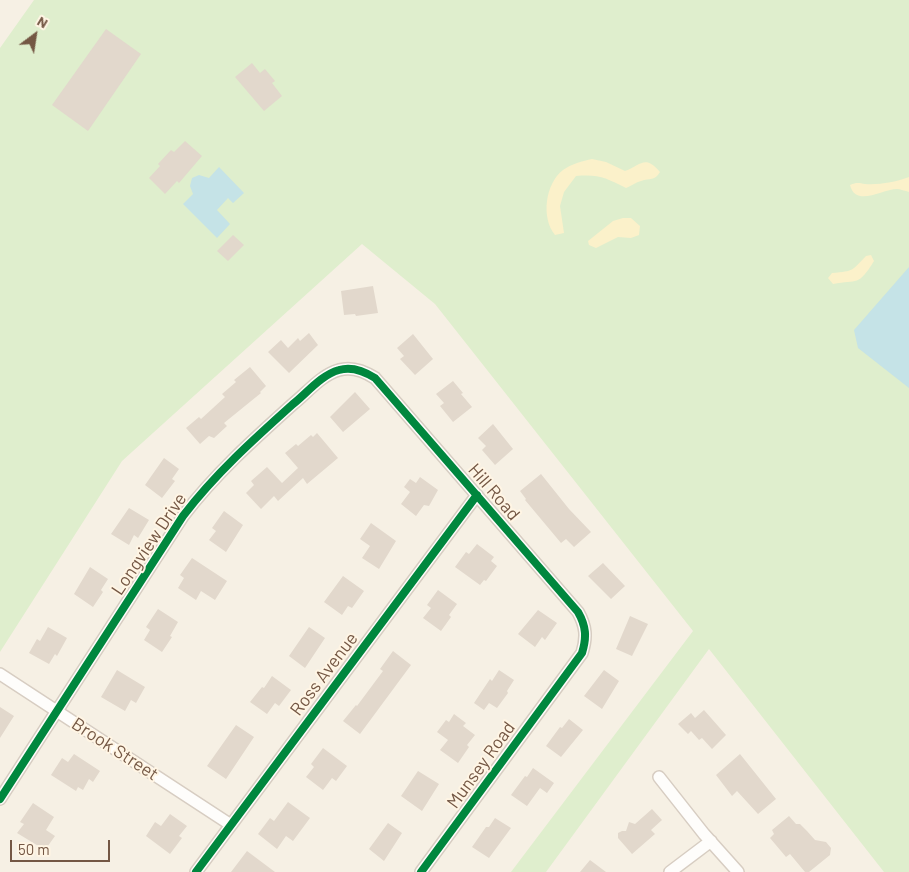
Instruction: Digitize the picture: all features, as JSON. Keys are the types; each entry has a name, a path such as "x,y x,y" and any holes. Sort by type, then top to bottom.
{"street":[{"name":"Longview Drive","path":"0,800 183,516 219,472 278,417 332,373 341,369 352,368 364,371 375,378"},
{"name":"Hill Road","path":"375,378 578,612 586,630"},
{"name":"Ross Avenue","path":"196,872 477,494"},
{"name":"Munsey Road","path":"421,872 582,653 586,630"},
{"name":"Brook Street","path":"0,674 231,825"},
{"path":"659,777 738,872"},
{"path":"670,872 711,841"}],"green space":[{"path":"34,0 909,0 909,872 884,872 709,649 546,872 511,872 693,631 435,304 362,244 122,461 0,652 0,48"}],"sand":[{"path":"592,159 606,162 625,171 643,162 647,162 660,172 654,178 626,188 602,178 576,176 564,192 560,206 564,233 555,235 548,220 547,211 547,201 552,184 557,176 566,168"},
{"path":"909,177 909,192 897,189 864,196 853,192 850,185 854,183 882,184"},
{"path":"631,218 640,226 639,235 631,238 618,237 596,248 589,245 588,241 613,221"},
{"path":"871,255 874,261 861,278 833,284 828,278 832,273 845,272 852,269 866,256"}],"water":[{"path":"219,167 244,193 233,203 228,198 217,210 230,224 217,238 183,204 193,194 190,186 192,178 199,175 209,178"},
{"path":"909,267 909,388 858,348 854,330"}],"building":[{"path":"106,29 141,54 88,131 52,105"},
{"path":"252,63 260,73 265,69 275,81 272,83 282,96 264,111 235,77"},
{"path":"185,141 202,156 179,183 177,181 165,194 149,178 160,166 158,164 171,150 174,152"},
{"path":"233,235 244,245 228,261 217,251"},
{"path":"373,286 378,313 356,316 355,314 344,315 341,291"},
{"path":"309,333 318,345 289,373 268,352 281,340 288,348 298,338 300,341"},
{"path":"413,334 433,359 415,375 400,359 404,356 397,348"},
{"path":"250,367 266,386 261,393 224,423 227,426 214,438 209,436 200,444 186,428 199,417 201,419 225,397 222,394 236,382 234,380"},
{"path":"453,381 472,407 453,422 440,406 444,403 436,394"},
{"path":"355,392 370,409 343,432 330,417"},
{"path":"493,424 513,449 495,465 482,450 486,446 478,438"},
{"path":"317,433 338,458 307,484 303,478 278,501 274,496 261,509 246,493 254,485 251,481 267,467 282,483 298,468 285,453 296,444 298,446 311,435 313,437"},
{"path":"164,458 179,469 172,479 175,481 162,498 145,485"},
{"path":"541,474 569,509 591,532 574,547 566,539 561,543 525,500 520,491"},
{"path":"420,477 438,490 429,506 424,505 416,516 401,504 410,492 404,487 410,479 416,483"},
{"path":"129,508 149,520 138,538 134,535 129,545 111,534"},
{"path":"224,511 243,525 226,552 209,540 216,531 212,528"},
{"path":"371,523 396,541 379,569 362,558 370,546 360,539"},
{"path":"477,544 494,557 491,561 497,566 486,581 484,580 480,585 455,567 466,552 469,554"},
{"path":"192,558 227,581 215,600 201,591 196,600 178,588 184,578 180,575"},
{"path":"603,563 625,586 611,599 588,576"},
{"path":"90,567 108,579 101,590 103,592 93,607 74,594"},
{"path":"343,576 364,591 352,608 348,606 342,615 324,602"},
{"path":"438,590 457,604 441,631 423,618 431,608 427,605"},
{"path":"158,609 178,622 170,636 172,637 162,652 144,640 150,630 146,627"},
{"path":"538,610 557,623 545,640 542,637 535,647 518,634"},
{"path":"630,616 648,624 632,656 616,649"},
{"path":"48,627 67,638 57,656 55,654 49,664 29,653 37,639 40,641"},
{"path":"309,627 325,638 305,668 289,656"},
{"path":"393,651 411,665 360,734 343,721 357,706 383,671 380,669"},
{"path":"117,670 145,687 136,703 131,700 125,711 101,697"},
{"path":"499,670 514,680 507,691 508,693 497,708 489,703 484,710 474,703 490,679 492,681"},
{"path":"604,670 619,681 602,709 584,696"},
{"path":"272,676 291,690 279,706 275,703 267,714 250,702 262,687 264,688"},
{"path":"0,707 14,716 0,738"},
{"path":"704,710 726,735 712,749 702,738 699,740 691,731 688,734 678,724 691,713 695,718"},
{"path":"454,714 466,723 463,726 475,735 467,745 469,747 458,763 440,750 448,740 437,732 446,720 449,722"},
{"path":"569,719 583,730 561,757 546,746 560,727 562,728"},
{"path":"236,725 254,737 226,779 207,766"},
{"path":"323,748 347,766 336,781 332,778 323,790 306,777 314,767 311,764"},
{"path":"74,754 100,771 93,782 89,779 83,790 78,787 76,791 51,775 62,758 68,762"},
{"path":"740,754 776,799 758,814 737,791 732,796 716,775"},
{"path":"533,768 554,783 547,793 540,788 527,806 511,795"},
{"path":"418,771 439,784 422,811 401,796"},
{"path":"288,802 310,818 293,841 286,836 277,849 258,834 270,818 274,821"},
{"path":"33,803 54,817 46,830 55,836 45,850 17,833 24,824 20,822"},
{"path":"652,809 662,820 651,830 655,834 632,854 618,838 618,833 626,831 629,822 635,824"},
{"path":"170,814 187,826 179,836 182,838 170,854 146,836 155,822 161,826"},
{"path":"789,816 796,824 800,824 815,840 826,842 831,848 830,855 809,872 805,872 790,854 786,857 770,838 774,834 772,830"},
{"path":"495,818 511,828 489,858 472,847"},
{"path":"388,823 402,833 384,861 369,849"},
{"path":"247,851 275,872 231,872"},
{"path":"590,860 606,872 580,872"}],"cycle path":[{"path":"0,799 183,516 195,501 235,457 314,385 332,372 353,369 362,371 375,378 578,612 585,632 582,653 421,872"},
{"path":"196,872 477,495"}]}
